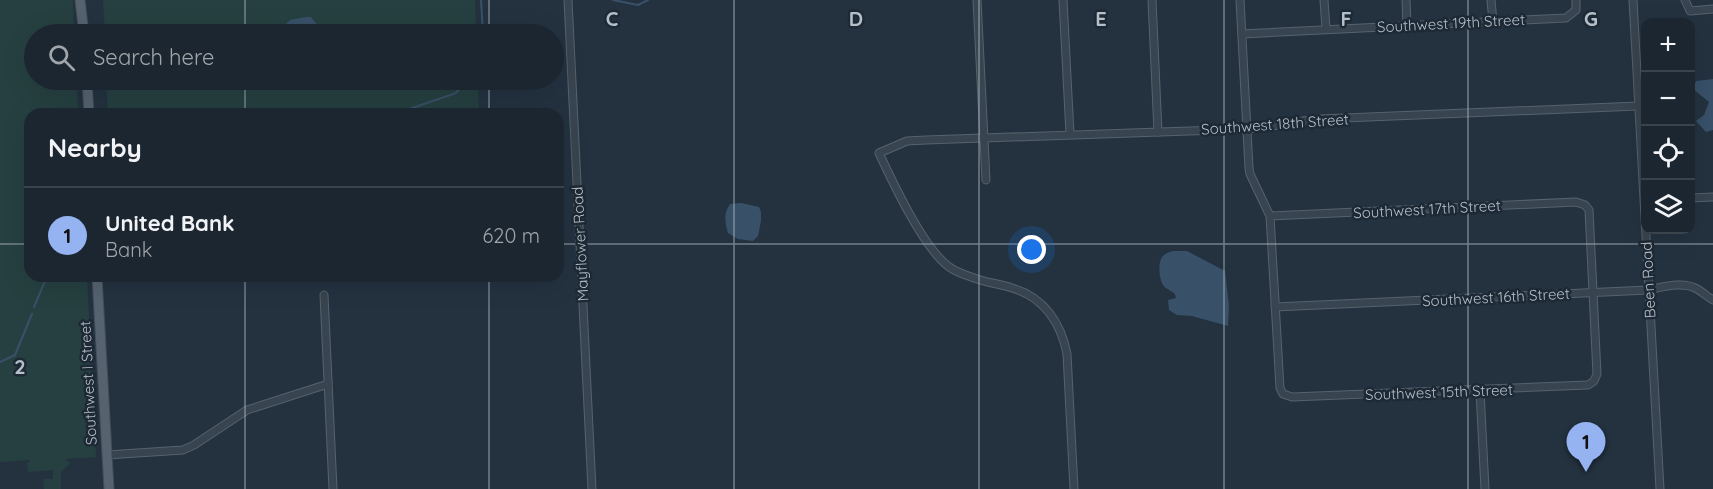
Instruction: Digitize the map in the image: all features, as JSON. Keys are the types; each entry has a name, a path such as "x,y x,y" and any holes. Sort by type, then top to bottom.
{"main road":[{"path":"80,0 84,15"},
{"path":"84,24 87,0"},
{"path":"87,90 88,108"},
{"name":"Southwest I Street","path":"97,282 109,489"}],"street":[{"name":"Mayflower Road","path":"568,0 592,489"},
{"path":"977,0 986,180"},
{"path":"1063,0 1070,134"},
{"path":"1152,0 1158,132"},
{"path":"1240,0 1249,168 1270,216 1275,308"},
{"path":"1324,0 1326,29"},
{"path":"1406,0 1407,25"},
{"path":"1491,0 1493,22"},
{"name":"Southwest 19th Street","path":"1242,34 1566,18 1576,10 1576,0"},
{"name":"Been Road","path":"1633,0 1644,180"},
{"path":"1685,0 1690,10 1713,9"},
{"name":"Southwest 18th Street","path":"1074,489 1067,354 1063,335 1055,320 1031,295 1015,288 959,273 947,266 934,253 921,233 879,153 907,141 1270,128 1294,121 1320,119 1638,106"},
{"path":"1695,198 1713,197"},
{"name":"Southwest 17th Street","path":"1270,216 1576,202 1585,205 1589,210 1594,293"},
{"name":"Been Road","path":"1646,234 1660,489"},
{"name":"Southwest 16th Street","path":"1275,308 1648,290 1689,285 1713,300"},
{"name":"Southwest 15th Street","path":"1275,308 1280,388 1283,394 1292,397 1588,385 1598,374 1594,293"},
{"path":"324,296 333,489"},
{"path":"107,455 183,450 194,446 247,411 328,384"},
{"path":"1480,390 1485,489"}],"green space":[{"path":"0,0 73,0 74,24 24,24 24,90 77,90 78,108 24,108 24,282 87,282 96,457 65,459 70,463 61,472 61,489 44,489 43,479 53,479 53,470 28,472 29,460 0,462"},
{"path":"103,0 475,0 476,24 104,24"},
{"path":"107,90 478,90 479,108 108,108"}],"water":[{"path":"311,17 316,24 286,24 290,20"},
{"path":"1713,79 1713,130 1706,132 1696,121 1704,115 1709,102 1695,91 1696,81"},
{"path":"741,203 759,207 761,212 758,236 753,241 738,239 728,233 726,211 730,204"},
{"path":"1173,251 1187,251 1225,271 1229,306 1228,326 1192,316 1177,315 1169,310 1168,300 1176,298 1163,285 1160,278 1160,265 1164,255"}],"waterway":[{"path":"481,0 482,24"},
{"path":"613,0 638,5 648,0"},
{"path":"412,108 456,93 459,90"},
{"path":"34,307 44,282"},
{"path":"0,362 15,355 32,314"}],"place":[{"name":"United Bank","path":"1586,472"}]}
